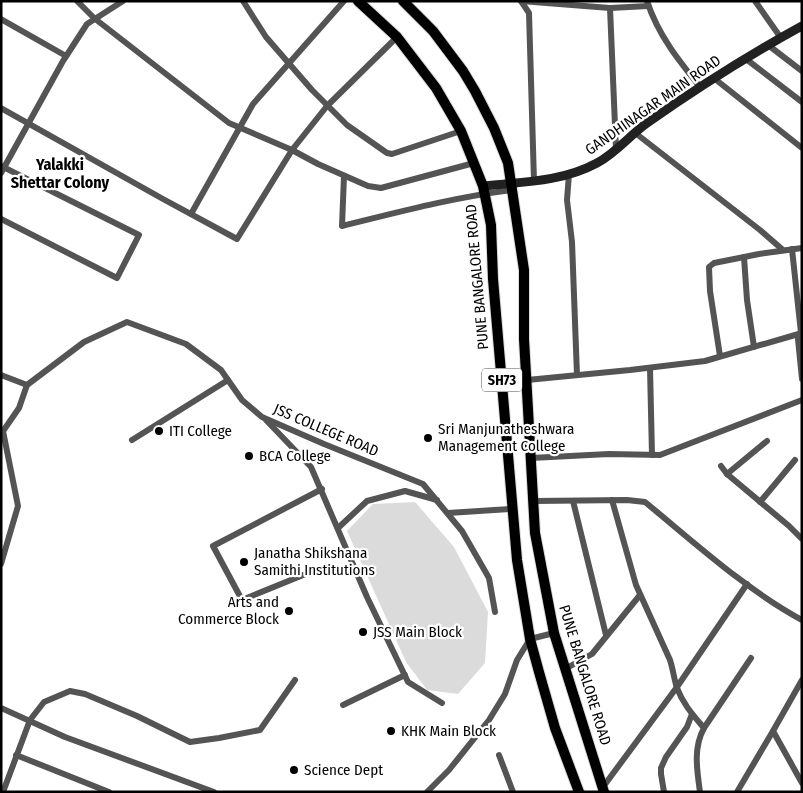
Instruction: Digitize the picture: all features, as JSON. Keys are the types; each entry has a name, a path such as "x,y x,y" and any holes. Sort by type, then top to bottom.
{"main road":[{"name":"PUNE BANGALORE ROAD","path":"358,1 396,37 436,88 461,131 483,190 490,225 506,421 511,509 517,560 530,640 555,728 579,792"},
{"name":"PUNE BANGALORE ROAD","path":"404,1 433,32 475,91 494,128 508,163 524,270 524,339 535,533 554,633 604,789"}],"street":[{"path":"77,1 94,18 229,123 368,186 381,188 474,163"},
{"path":"1,219 117,278 139,235 2,169 86,24 123,1"},
{"path":"243,1 266,37 327,106 363,137 387,153 392,154 461,131"},
{"path":"191,214 253,104 344,1"},
{"path":"521,1 610,8 647,4 652,19 674,55 701,88"},
{"path":"521,1 529,13 534,181"},
{"path":"755,1 781,38"},
{"path":"610,8 616,149"},
{"path":"1,19 66,56"},
{"name":"GANDHINAGAR MAIN ROAD","path":"483,190 512,187 534,181 558,178 598,163 634,132 768,45 802,26"},
{"path":"1,108 238,239 292,150 327,106 396,37"},
{"path":"768,45 802,71"},
{"path":"746,59 802,102"},
{"path":"715,79 802,148"},
{"path":"634,132 783,250"},
{"path":"569,174 567,200 572,250 577,375"},
{"path":"344,176 342,226 483,190"},
{"path":"720,356 710,291 709,267 714,263 802,248"},
{"path":"792,249 802,333 798,339 802,379"},
{"path":"744,257 747,300 754,347"},
{"name":"JSS COLLEGE ROAD","path":"27,385 84,342 127,322 186,344 221,370 242,400 262,417 423,484 462,530 489,578 495,612"},
{"path":"527,380 705,361 802,333"},
{"path":"650,368 652,455"},
{"path":"1,375 27,385 19,408 2,432 18,506 1,564"},
{"path":"132,440 228,380"},
{"path":"531,458 609,454 660,456 802,400"},
{"path":"262,417 311,467 367,597 408,682 442,703"},
{"path":"728,474 767,441"},
{"path":"760,502 795,460"},
{"path":"721,466 802,540"},
{"path":"313,571 242,600 213,546 322,489"},
{"path":"338,528 367,501 405,491 436,500"},
{"path":"534,501 612,500 645,502 747,584 779,608 802,620"},
{"path":"612,500 640,595 670,660 677,686 685,705 704,728"},
{"path":"573,501 606,635"},
{"path":"448,513 511,509"},
{"path":"604,789 747,584"},
{"path":"565,669 592,654 640,595"},
{"path":"427,792 450,770 489,720 505,694 516,660 530,640 554,633"},
{"path":"700,792 697,770 698,743 704,728 751,658"},
{"path":"342,705 405,676"},
{"path":"4,791 30,720 44,702 70,691 85,694 137,716 190,742 260,730 295,680"},
{"path":"737,792 802,680"},
{"path":"1,708 66,737 214,792"},
{"path":"664,792 660,774 661,768 666,757 688,727 692,714"},
{"path":"773,731 802,783"},
{"path":"16,755 109,792"},
{"path":"499,755 513,792"}],"shaded area":[{"path":"415,502 454,547 488,612 485,663 458,694 427,690 406,662 347,531 373,504"}],"place":[{"name":"ITI College","path":"159,431"},
{"name":"Sri Manjunatheshwara Management College","path":"428,438"},
{"name":"BCA College","path":"249,456"},
{"name":"Janatha Shikshana Samithi Institutions","path":"244,562"},
{"name":"Arts and Commerce Block","path":"289,611"},
{"name":"JSS Main Block","path":"363,632"},
{"name":"KHK Main Block","path":"391,731"},
{"name":"Science Dept","path":"294,770"}],"district":[{"name":"Yalakki Shettar Colony","path":"60,173"}]}
